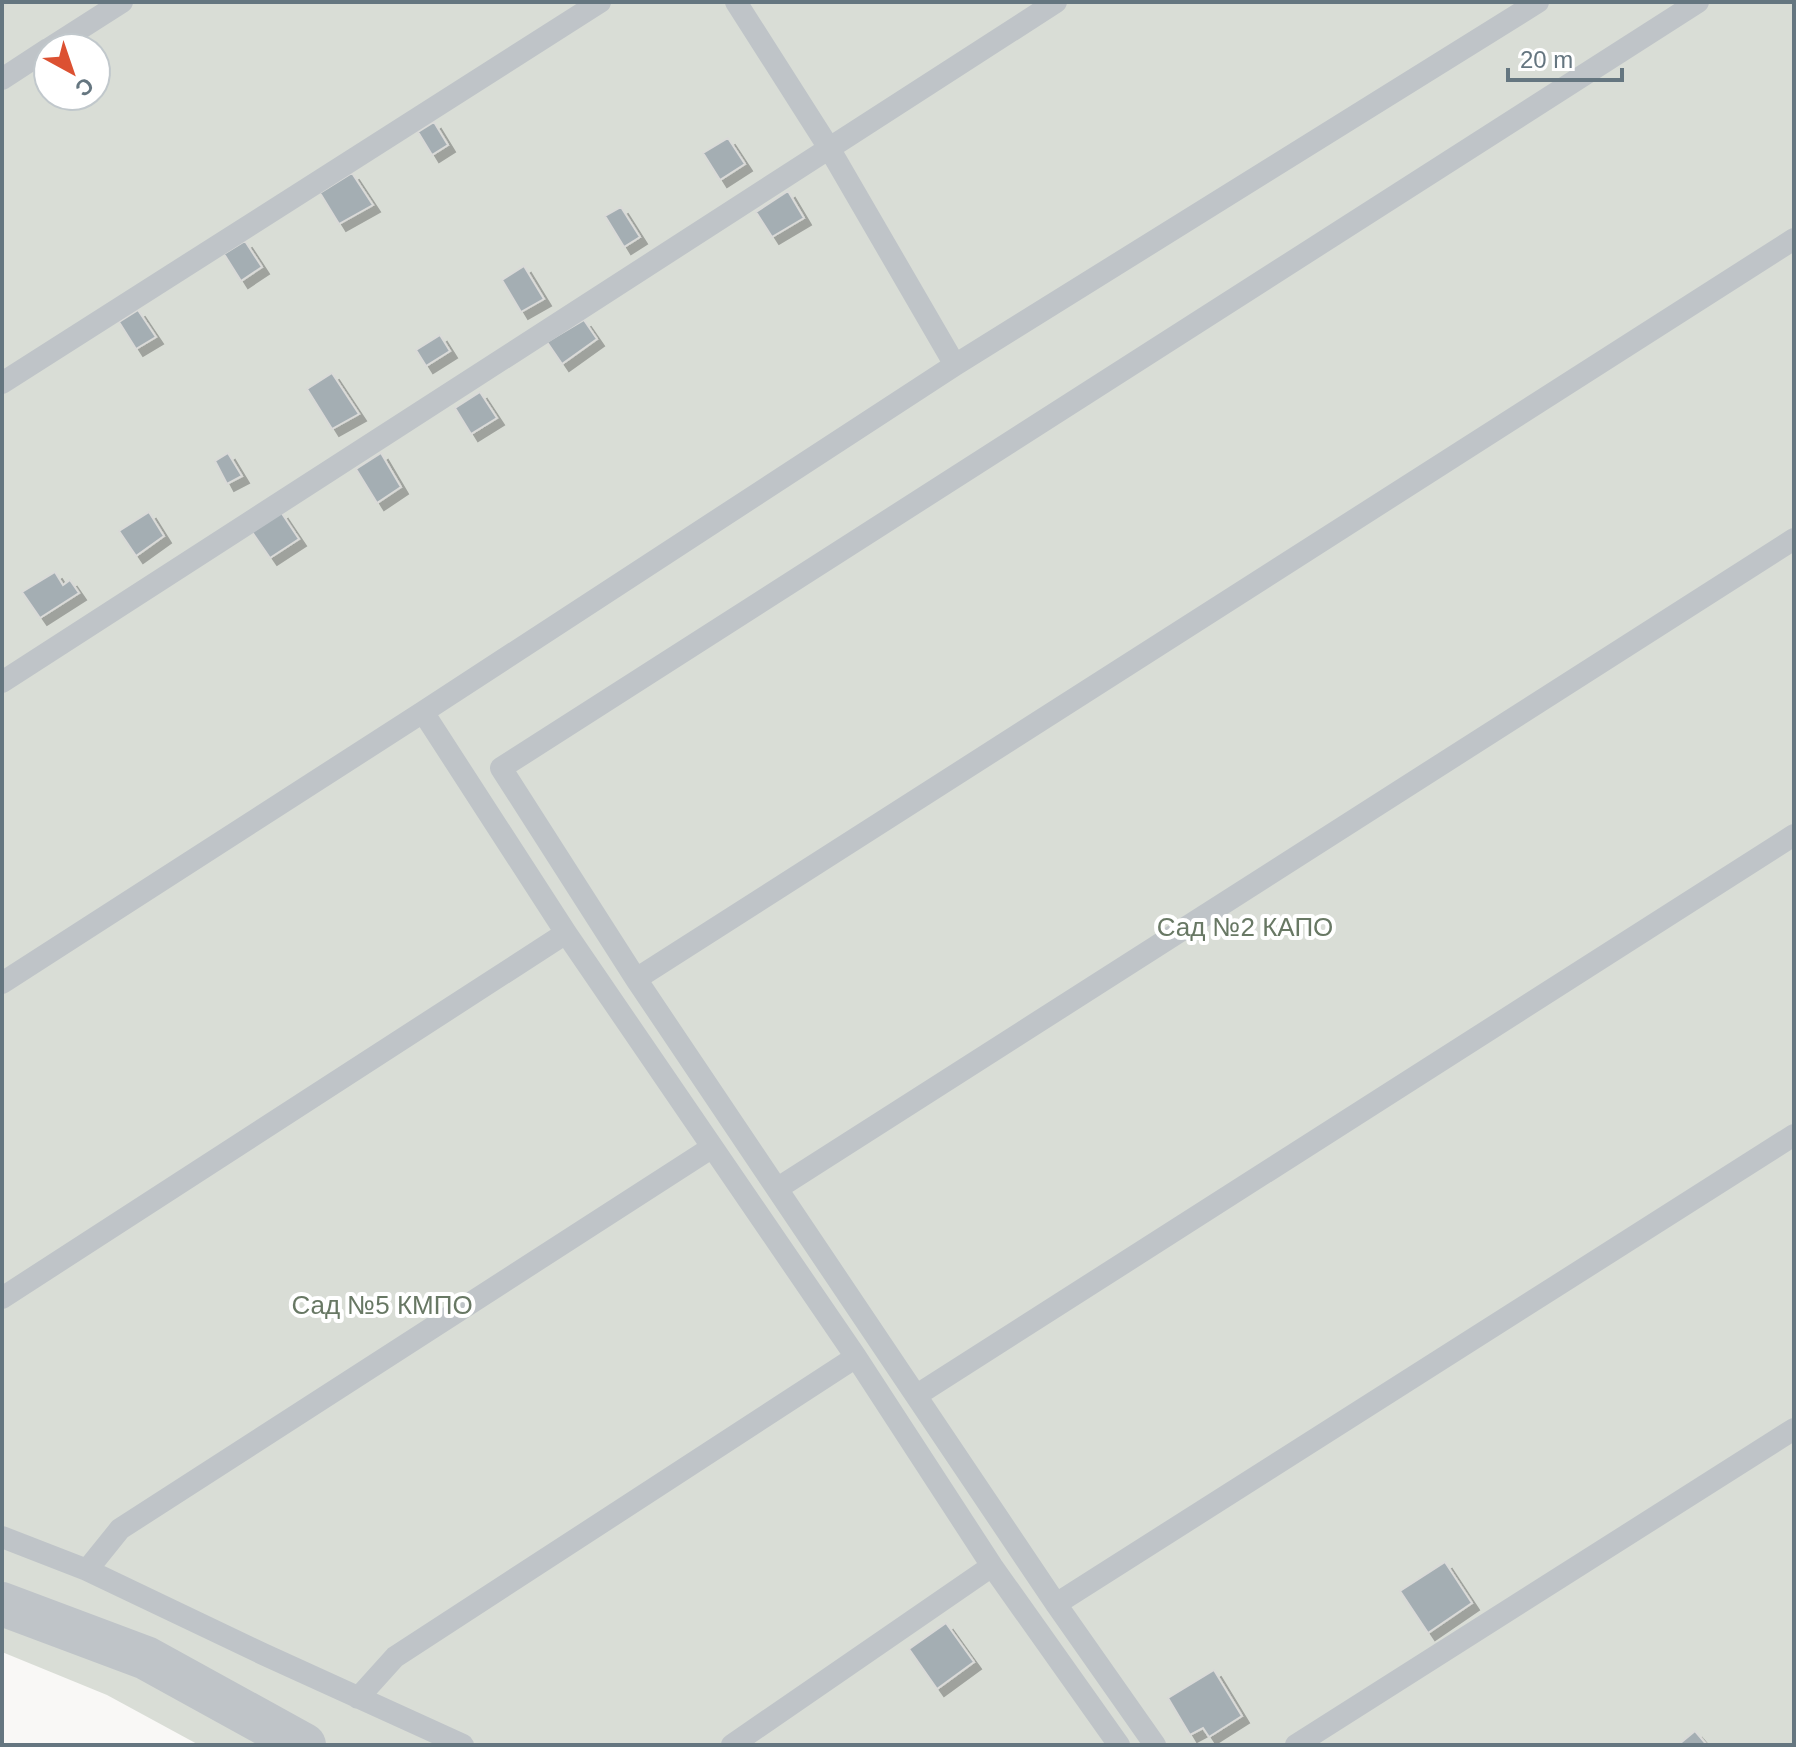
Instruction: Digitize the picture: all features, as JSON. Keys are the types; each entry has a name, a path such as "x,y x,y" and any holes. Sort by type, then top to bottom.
{"street":[{"path":"2,1604 146,1658 304,1745"}],"lane":[{"path":"75,32 122,2"},
{"path":"2,383 600,2"},
{"path":"736,2 829,148 955,365"},
{"path":"2,682 1056,2"},
{"path":"2,983 955,365 1538,2"},
{"path":"1155,1745 1056,1604 636,979 501,768 1698,2"},
{"path":"2,79 32,60"},
{"path":"636,979 1794,239"},
{"path":"778,1188 1794,539"},
{"path":"423,712 566,933 856,1357 992,1566 1119,1745"},
{"path":"917,1395 1794,835"},
{"path":"2,1298 566,933"},
{"path":"1056,1604 1794,1135"},
{"path":"87,1570 120,1529 711,1148"},
{"path":"358,1698 395,1657 856,1357"},
{"path":"1296,1745 1794,1429"},
{"path":"2,1537 87,1570 463,1745"},
{"path":"732,1745 992,1566"}],"green space":[{"path":"2,2 1794,2 1794,1745 199,1745 107,1695 2,1652"}],"building":[{"path":"434,122 448,145 432,155 418,132"},
{"path":"728,138 745,164 720,180 703,153"},
{"path":"352,173 373,205 339,224 320,193"},
{"path":"788,191 804,218 772,237 756,212"},
{"path":"621,207 640,237 624,247 605,216"},
{"path":"245,241 262,267 241,281 224,254"},
{"path":"524,266 544,299 521,312 502,280"},
{"path":"138,310 156,337 136,349 119,322"},
{"path":"584,320 597,339 562,364 547,342"},
{"path":"440,335 450,351 426,366 416,350"},
{"path":"332,373 359,414 332,429 307,389"},
{"path":"480,392 497,418 471,434 455,408"},
{"path":"228,453 242,476 227,484 215,461"},
{"path":"381,453 401,487 377,503 356,469"},
{"path":"149,512 164,536 136,556 119,531"},
{"path":"281,512 299,539 270,558 252,532"},
{"path":"55,572 63,585 70,580 79,593 40,618 22,592"},
{"path":"1445,1562 1472,1603 1428,1633 1400,1591"},
{"path":"946,1623 974,1662 937,1689 909,1649"},
{"path":"1214,1670 1242,1716 1209,1737 1203,1728 1190,1735 1168,1698"},
{"path":"1695,1731 1707,1745 1678,1745"}],"park label":[{"name":"Сад №2 КАПО","path":"1245,927"},
{"name":"Сад №5 КМПО","path":"382,1305"}]}
